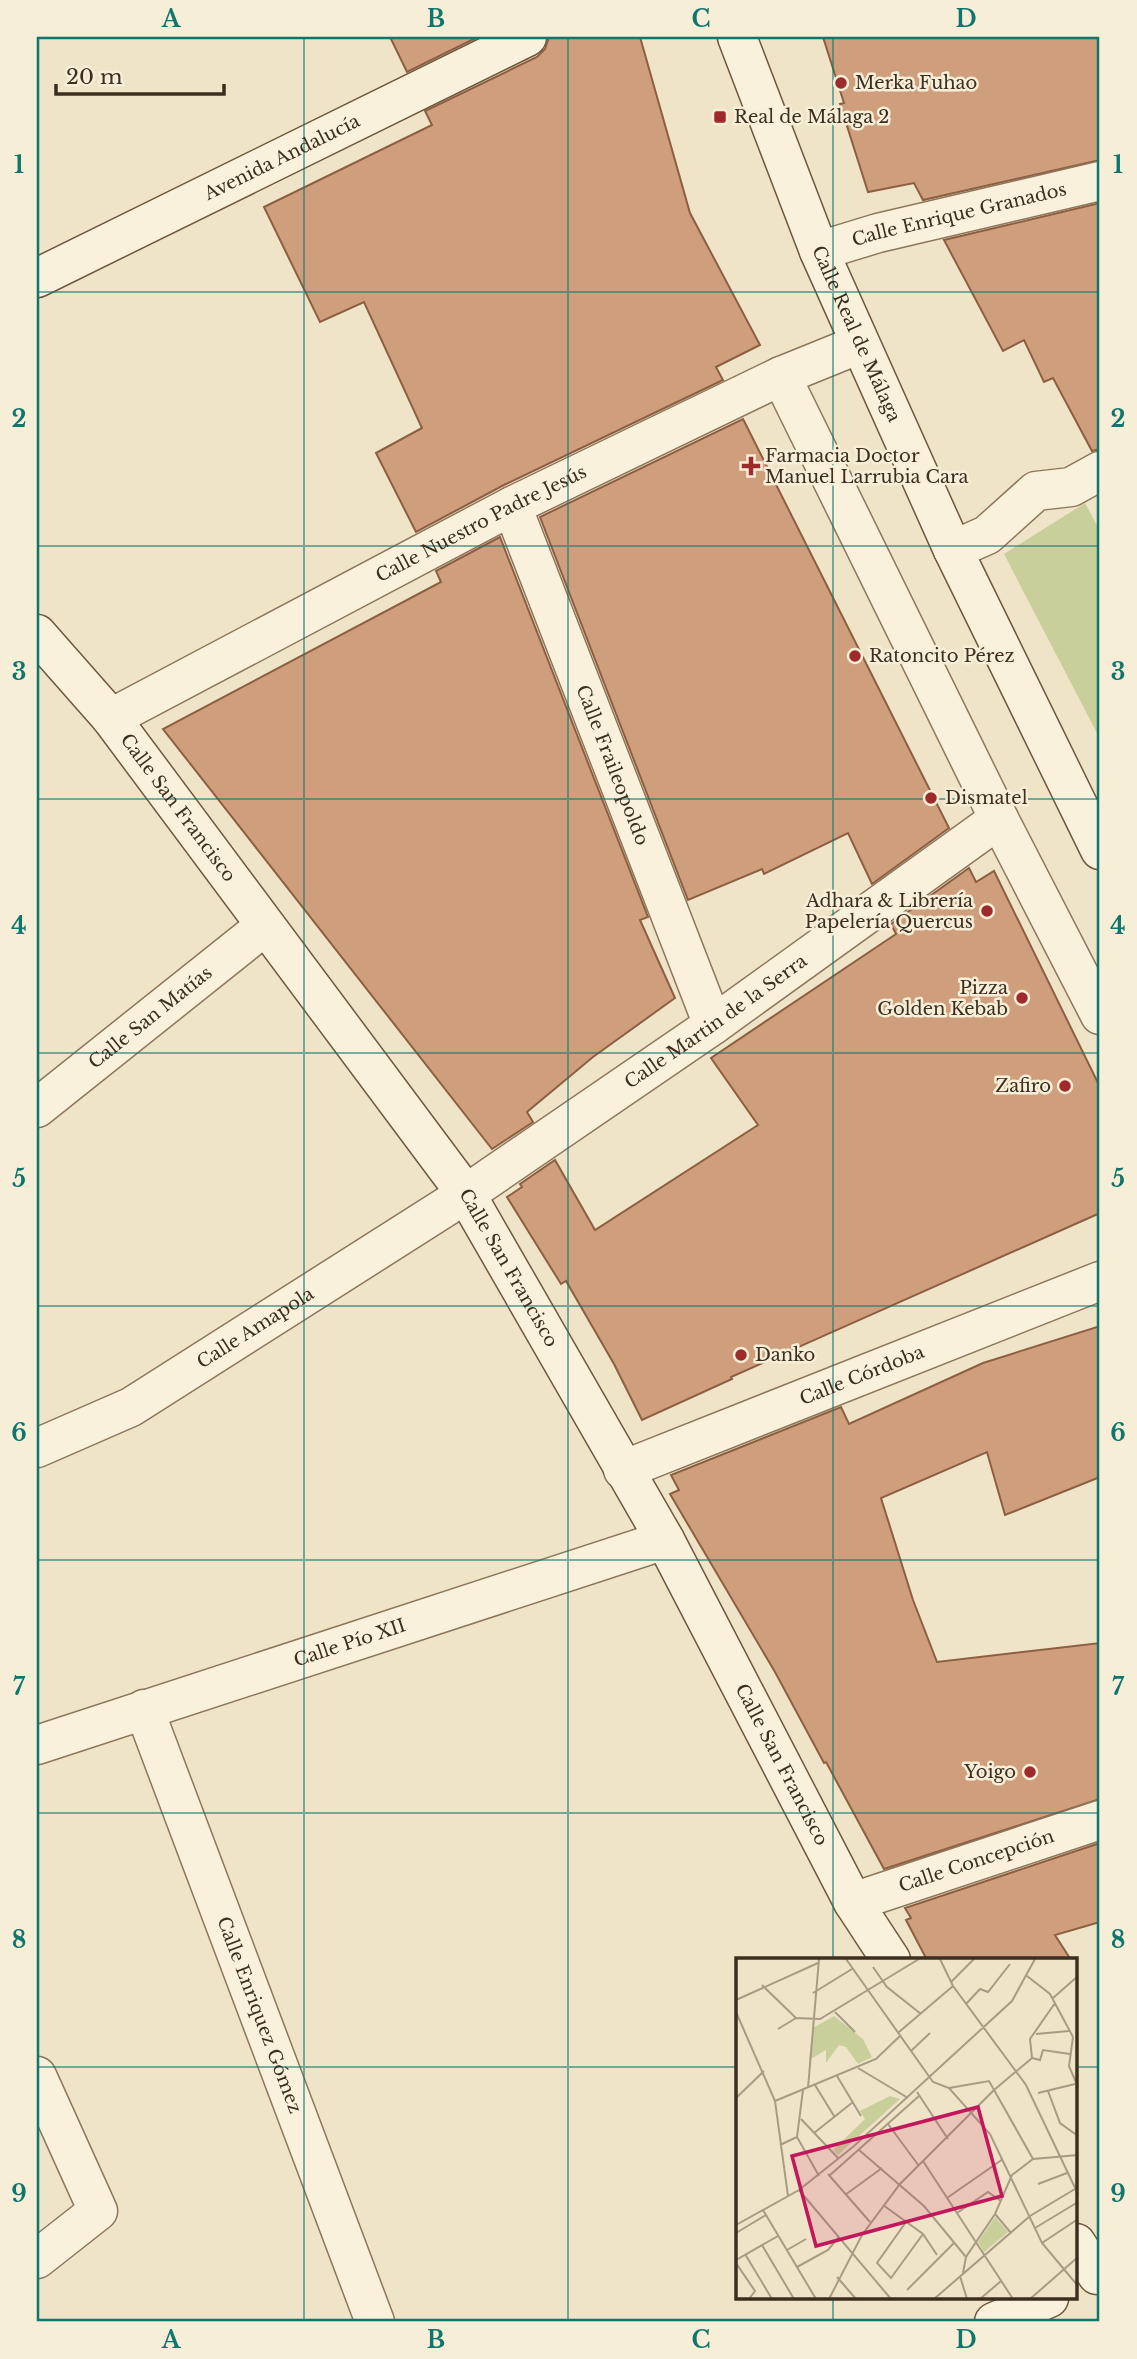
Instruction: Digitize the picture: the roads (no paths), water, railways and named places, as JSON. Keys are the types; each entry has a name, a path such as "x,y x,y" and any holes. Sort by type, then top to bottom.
{"street":[{"name":"Avenida Andalucía","path":"37,278 527,37"},
{"name":"Calle Real de Málaga","path":"737,37 818,251 953,550 1100,850"},
{"name":"Calle Enrique Granados","path":"818,251 878,233 1100,181"},
{"name":"Calle Nuestro Padre Jesús","path":"111,718 512,506 781,376 860,344"},
{"path":"781,376 999,819 1100,1015"},
{"path":"953,550 987,535 1036,491 1071,487 1100,471"},
{"name":"Calle Fraileopoldo","path":"512,506 713,1025"},
{"name":"Calle San Francisco","path":"37,635 111,718 466,1194 665,1540 853,1902 890,1958"},
{"name":"Calle Martin de la Serra","path":"466,1194 713,1025 999,819"},
{"name":"Calle San Matías","path":"37,1108 265,926"},
{"name":"Calle Amapola","path":"37,1448 131,1407 466,1194"},
{"name":"Calle Córdoba","path":"623,1470 1100,1281"},
{"name":"Calle Pío XII","path":"37,1745 665,1540"},
{"name":"Calle Enriquez Gómez","path":"144,1709 375,2322"},
{"name":"Calle Concepción","path":"853,1902 1100,1820"},
{"path":"37,2076 98,2211 37,2259"},
{"path":"1078,2248 1093,2279"},
{"path":"994,2322 1044,2300"}],"place":[{"name":"Merka Fuhao","path":"841,83"},
{"name":"Real de Málaga 2","path":"720,117"},
{"name":"Farmacia Doctor Manuel Larrubia Cara","path":"751,466"},
{"name":"Ratoncito Pérez","path":"855,656"},
{"name":"Dismatel","path":"931,798"},
{"name":"Adhara & Librería Papelería Quercus","path":"987,911"},
{"name":"Pizza Golden Kebab","path":"1022,998"},
{"name":"Zafiro","path":"1065,1086"},
{"name":"Danko","path":"741,1355"},
{"name":"Yoigo","path":"1030,1772"}]}
